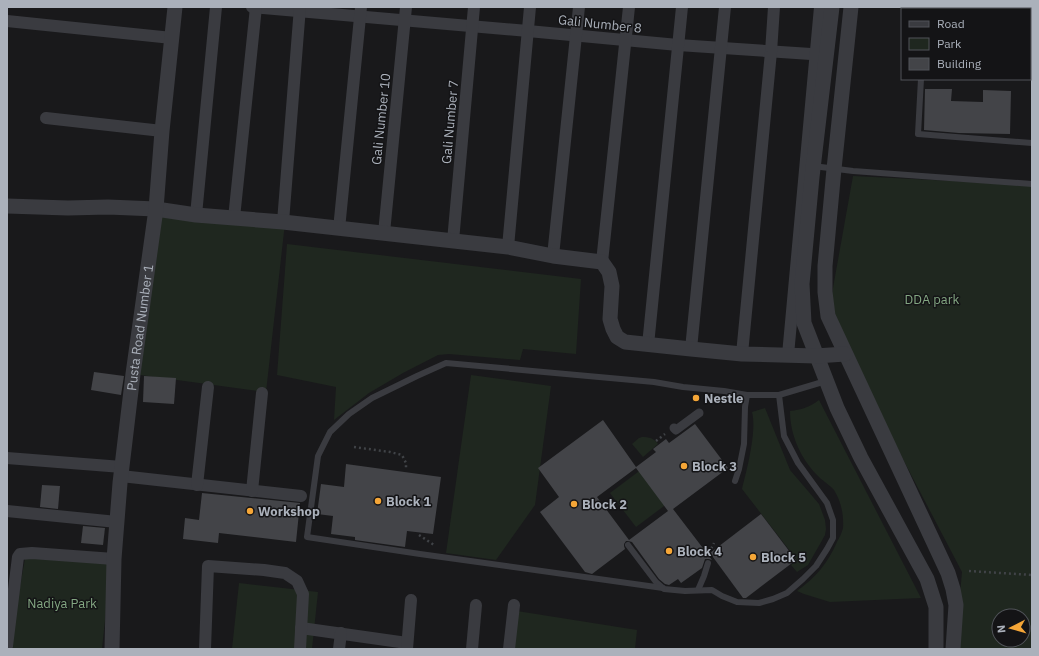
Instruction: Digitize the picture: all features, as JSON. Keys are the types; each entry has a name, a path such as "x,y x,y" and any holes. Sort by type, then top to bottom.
{"street":[{"name":"Pusta Road Number 1","path":"112,649 114,559 122,471 133,374 156,209 162,131 175,7"},
{"path":"196,216 216,7"},
{"name":"Gali Number 8","path":"252,7 361,12 405,20 576,36 821,55"},
{"path":"234,218 256,7"},
{"name":"Gali Number 10","path":"384,233 406,7"},
{"name":"Gali Number 7","path":"453,240 474,7"},
{"path":"508,247 530,7"},
{"path":"553,256 579,7"},
{"path":"629,7 602,262 609,272 612,286 610,319 617,337 626,342 648,345 742,354 816,356 845,354"},
{"path":"648,345 682,7"},
{"path":"691,349 725,7"},
{"path":"742,354 774,7"},
{"path":"820,7 821,55 813,166 802,284 804,323 837,408 861,458 927,578 936,607 936,649"},
{"path":"788,355 821,55 832,7"},
{"path":"851,7 834,169 824,292 828,316 954,589 956,605 953,649"},
{"path":"283,222 300,9"},
{"path":"339,229 361,12"},
{"path":"7,21 172,38"},
{"path":"46,118 162,131"},
{"path":"7,206 156,209 196,216 283,222 453,240 508,247 553,256 602,262"},
{"path":"197,485 208,387"},
{"path":"252,491 262,393"},
{"path":"674,428 676,430 700,413"},
{"path":"7,458 122,471 197,485 301,496"},
{"path":"7,511 117,522"},
{"path":"7,646 18,557 20,554 32,553 114,559"},
{"path":"205,649 208,566 285,573 297,581 303,594 300,649"},
{"path":"301,628 341,633 407,646 411,600"},
{"path":"472,649 476,605"},
{"path":"509,649 514,605"},
{"path":"339,649 341,633"}],"lane":[{"path":"921,80 918,134 1032,142"},
{"path":"813,166 834,169 1032,184"},
{"path":"779,395 784,436 798,463 827,504 833,520 833,538 816,566 787,593 773,599 759,603 737,602 712,590 685,591 307,537 318,456 330,432 349,414 372,398 446,363 654,382 682,388 724,391 747,395 779,395 826,381"},
{"path":"735,481 744,444 745,407 747,395"},
{"path":"628,545 656,582 663,588"},
{"path":"698,590 708,563"}],"path":[{"path":"354,447 402,455 406,463 406,469"},
{"path":"419,535 437,546"},
{"path":"708,555 714,543"},
{"path":"969,571 1032,575"}],"green space":[{"name":"DDA park","path":"853,176 1032,185 1032,649 955,649 962,572 828,316"},
{"path":"159,209 285,223 266,392 133,374"},
{"path":"287,244 581,279 576,354 523,349 520,360 449,354 438,355 369,393 334,420 336,387 277,375"},
{"path":"471,375 551,386 535,505 496,560 446,553"},
{"path":"819,400 921,598 830,602 797,591 816,575 825,563 843,528 842,508 836,494 832,488 816,474 805,460 794,437 790,420 790,411 805,408"},
{"path":"765,408 790,470 819,504 825,520 825,535 808,565 797,572 791,565 797,560 742,489 749,461 752,439 752,412"},
{"path":"642,437 651,438 658,444 643,457 632,444"},
{"path":"642,469 668,503 636,527 610,493"},
{"name":"Nadiya Park","path":"26,553 111,563 102,649 9,649"},
{"path":"239,583 318,592 312,649 232,649"},
{"path":"517,611 637,630 635,649 512,649"}],"building":[{"path":"925,89 952,89 951,101 983,102 983,90 1011,91 1010,134 959,133 924,130"},
{"path":"94,372 124,376 121,395 91,390"},
{"path":"144,376 176,378 174,404 143,402"},
{"path":"603,420 636,467 656,452 653,449 666,439 669,443 695,424 728,468 673,509 712,560 705,559 702,568 681,583 678,579 669,585 665,584 659,579 632,542 626,541 624,544 625,549 592,574 585,572 540,512 559,497 538,468","holes":["636,468 668,511 629,540 597,497"]},
{"name":"Block 1","path":"346,464 441,477 433,534 407,531 405,547 355,540 355,537 331,534 333,516 317,514 321,484 344,487"},
{"path":"42,485 60,486 58,509 40,507"},
{"name":"Workshop","path":"202,493 300,503 296,542 219,533 218,543 183,539 185,518 199,520"},
{"name":"Block 5","path":"761,514 796,560 746,598 743,598 710,553"},
{"path":"83,526 105,528 103,545 81,543"}],"place":[{"name":"Nestle","path":"696,398"},
{"name":"Block 3","path":"684,466"},
{"name":"Block 1","path":"378,501"},
{"name":"Block 2","path":"574,504"},
{"name":"Workshop","path":"250,511"},
{"name":"Block 4","path":"669,551"},
{"name":"Block 5","path":"753,557"}]}
